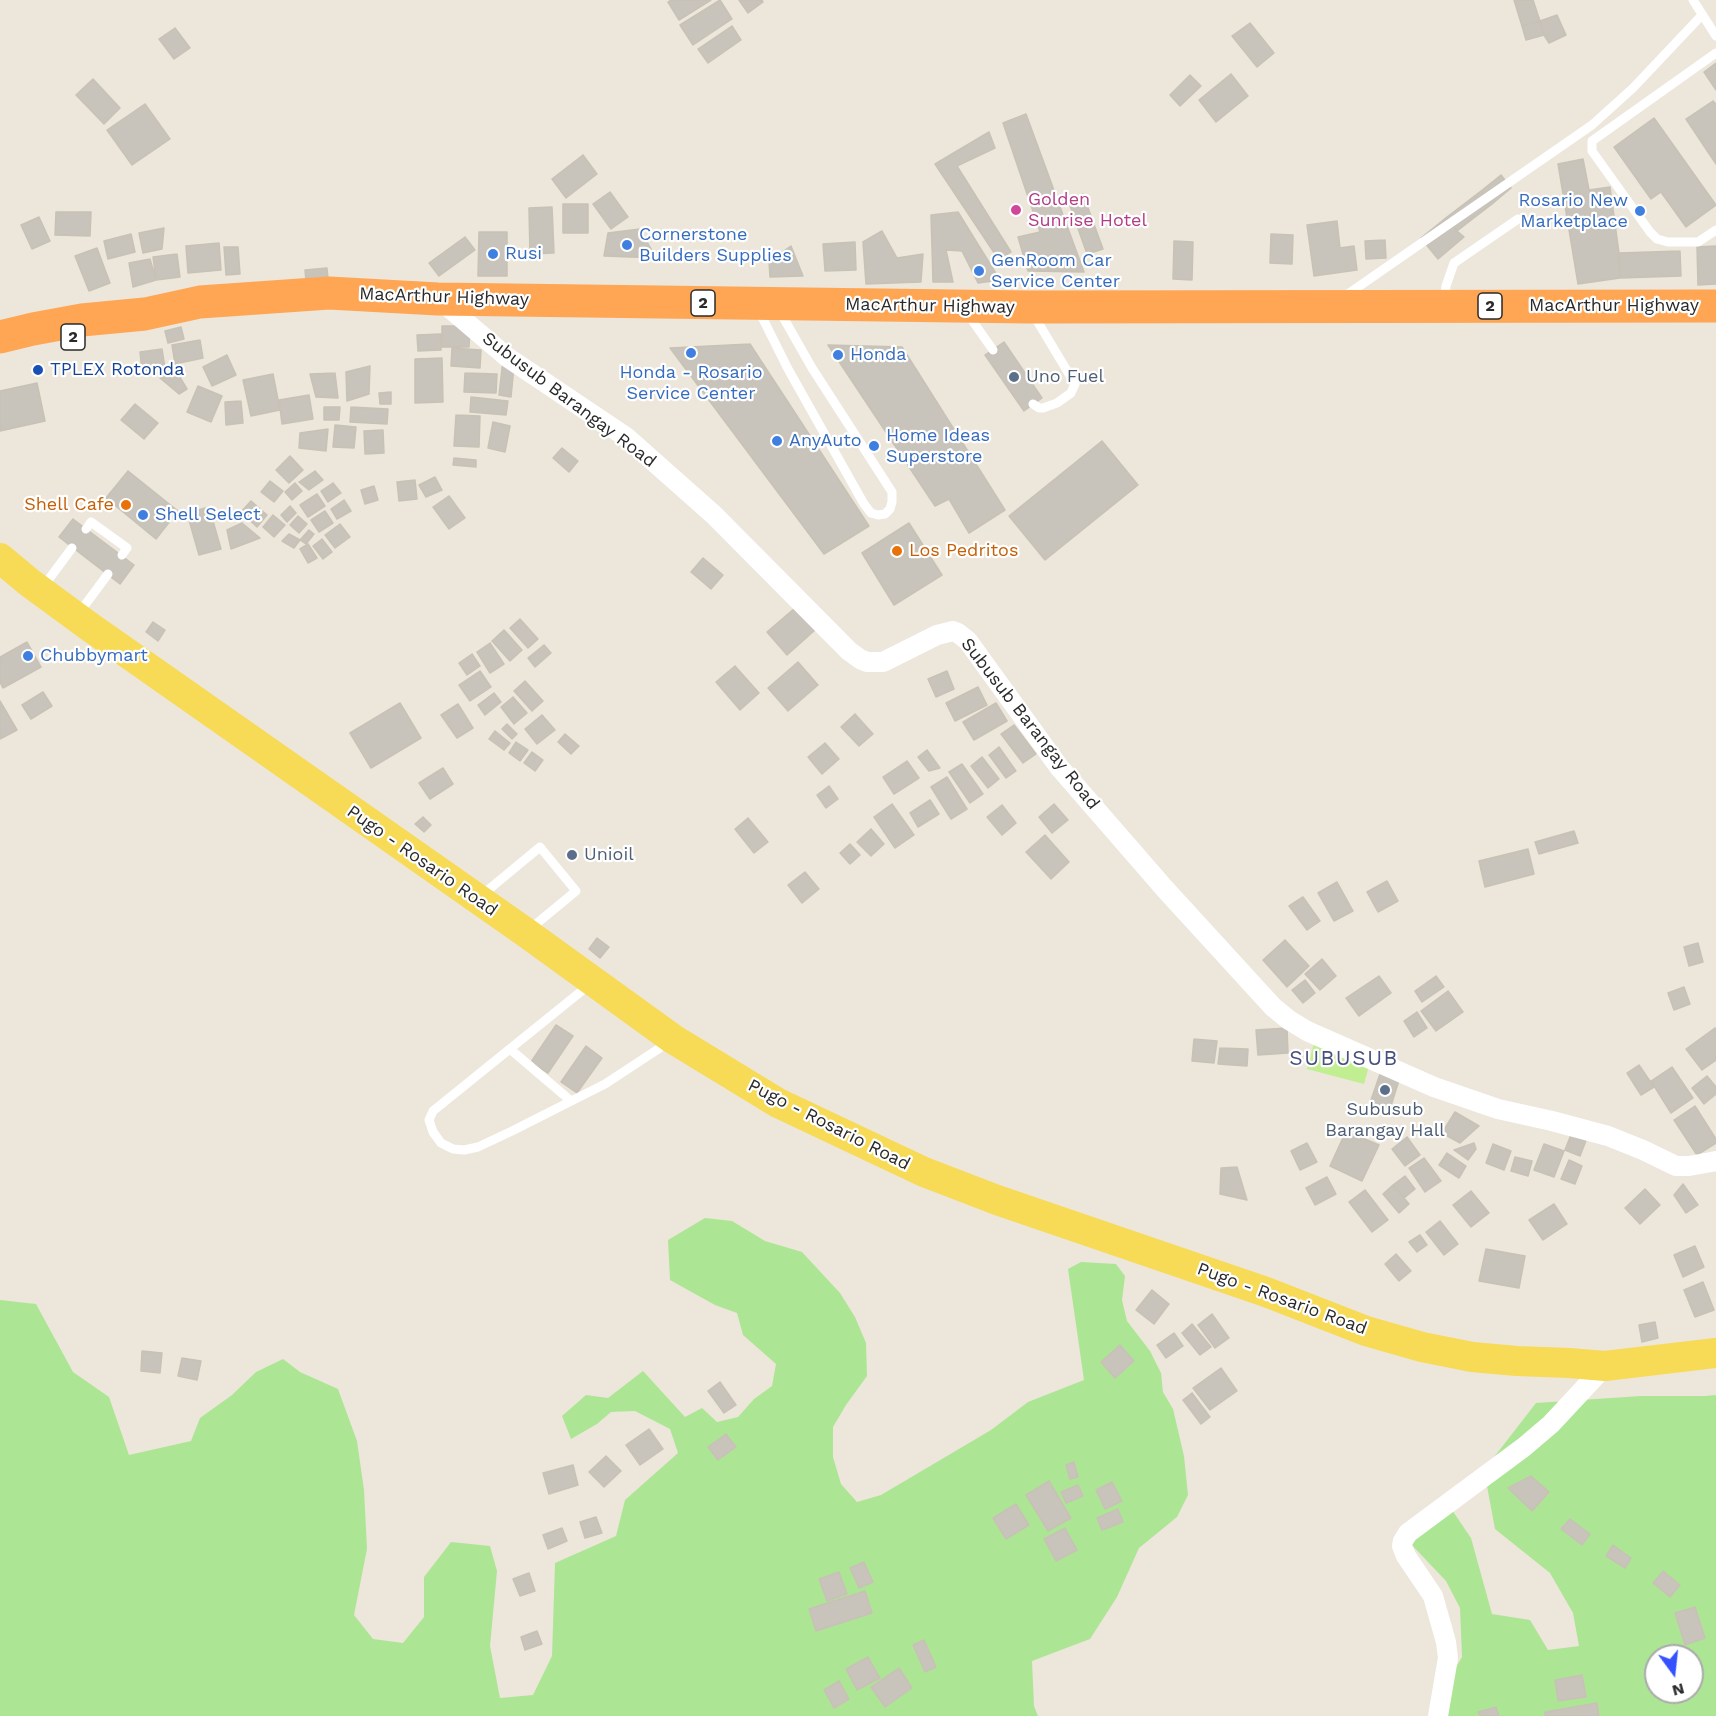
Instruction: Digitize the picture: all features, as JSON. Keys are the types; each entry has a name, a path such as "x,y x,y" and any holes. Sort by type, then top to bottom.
{"highway":[{"name":"MacArthur Highway","path":"0,357 145,314 200,302 329,293 438,298 1029,307 1716,306"},
{"name":"MacArthur Highway","path":"0,337 82,320 145,314"}],"main road":[{"name":"Pugo - Rosario Road","path":"0,558 76,617 525,932 673,1039 778,1103 924,1172 997,1200 1266,1292 1366,1330 1422,1347 1472,1357 1605,1366 1716,1353"},
{"name":"Pugo - Rosario Road","path":"0,568 35,587"}],"street":[{"name":"Subusub Barangay Road","path":"438,298 507,357 626,437 714,515 849,651 860,659 867,662 884,662 937,635 953,631 969,641 1059,766 1165,889 1273,1007 1289,1020 1307,1031 1434,1087 1498,1109 1608,1137 1676,1166 1697,1166 1716,1161"},
{"path":"1438,1716 1448,1658 1446,1642 1433,1596 1406,1556 1402,1546 1403,1541 1408,1533 1524,1448 1551,1424 1605,1366"}],"lane":[{"path":"1693,0 1716,36"},
{"path":"1329,306 1592,125 1634,88 1702,15"},
{"path":"1716,53 1592,141 1592,151 1645,226 1657,239 1668,242 1698,242 1716,230"},
{"path":"1444,306 1446,286 1454,263 1518,219"},
{"path":"765,303 812,368 892,492 890,509 885,514 871,513 864,504 788,369 765,303"},
{"path":"962,306 993,350"},
{"path":"1029,307 1075,384 1071,393 1057,403 1043,408 1033,404"},
{"path":"86,529 91,522 127,548 122,555"},
{"path":"35,587 72,548"},
{"path":"76,617 108,574"},
{"path":"477,899 540,847 576,891 525,932"},
{"path":"593,982 433,1111 429,1120 441,1143 453,1149 464,1150 478,1147 605,1084 673,1039"},
{"path":"510,1049 571,1101"}],"green space":[{"path":"1316,1036 1373,1051 1364,1084 1307,1069"},
{"path":"705,1218 732,1221 765,1241 802,1252 840,1293 855,1317 866,1343 867,1376 833,1427 833,1457 841,1484 857,1502 881,1495 991,1430 1028,1402 1084,1380 1068,1269 1081,1262 1116,1264 1125,1276 1122,1300 1127,1321 1150,1351 1161,1373 1163,1392 1173,1409 1184,1456 1188,1495 1177,1517 1139,1548 1117,1597 1090,1639 1032,1661 1034,1706 1038,1716 0,1716 0,1300 36,1304 73,1372 109,1397 129,1455 191,1441 200,1418 232,1395 256,1372 283,1359 300,1372 338,1389 357,1441 364,1490 367,1549 354,1615 373,1639 403,1643 424,1617 424,1577 451,1542 490,1546 497,1571 490,1646 500,1698 533,1695 552,1656 555,1563 616,1536 625,1500 678,1453 670,1429 635,1411 611,1412 597,1424 571,1439 562,1416 586,1395 608,1398 643,1371 685,1417 702,1408 717,1422 738,1417 754,1399 772,1386 776,1364 743,1335 737,1313 715,1305 670,1280 668,1240"},
{"path":"1716,1395 1716,1716 1444,1716 1447,1683 1462,1657 1460,1608 1446,1581 1408,1541 1452,1510 1471,1538 1492,1614 1530,1620 1548,1650 1579,1646 1573,1613 1550,1573 1495,1529 1484,1470 1536,1403 1641,1396"}],"building":[{"path":"671,0 711,0 679,20 668,2"},
{"path":"720,0 732,19 693,45 680,25"},
{"path":"739,0 762,0 763,2 748,13"},
{"path":"1514,0 1533,0 1540,21 1522,26"},
{"path":"1557,15 1566,35 1549,43 1540,21"},
{"path":"1540,21 1544,35 1526,40 1522,26"},
{"path":"1250,23 1274,53 1257,67 1232,36"},
{"path":"732,26 741,40 708,63 698,49"},
{"path":"175,28 190,48 174,59 159,39"},
{"path":"1716,63 1716,90 1704,72"},
{"path":"1231,74 1248,96 1216,122 1199,100"},
{"path":"1190,75 1201,86 1180,106 1170,95"},
{"path":"93,79 120,108 104,124 76,95"},
{"path":"1713,101 1716,104 1716,164 1686,119"},
{"path":"145,104 170,139 132,165 107,130"},
{"path":"1026,114 1084,272 1028,271 1018,237 1040,232 1003,123"},
{"path":"1654,118 1716,205 1686,227 1661,192 1651,199 1614,147"},
{"path":"989,132 995,148 957,166 1011,252 999,260 935,164"},
{"path":"583,155 597,174 566,198 552,179"},
{"path":"1583,159 1589,190 1610,187 1620,278 1578,284 1558,164"},
{"path":"1501,175 1511,188 1492,204 1481,191"},
{"path":"1481,191 1492,204 1457,231 1447,217"},
{"path":"610,192 628,217 611,229 593,204"},
{"path":"1083,194 1103,249 1087,254 1068,200"},
{"path":"563,204 588,204 588,233 563,233"},
{"path":"552,207 554,253 530,254 529,208"},
{"path":"56,212 91,212 90,236 55,235"},
{"path":"958,212 1000,280 978,283 962,251 946,250 953,282 933,282 931,215"},
{"path":"39,217 50,241 32,249 21,225"},
{"path":"1447,217 1464,237 1438,259 1421,238"},
{"path":"1337,221 1340,248 1354,246 1357,270 1314,276 1307,225"},
{"path":"164,228 162,249 143,253 139,233"},
{"name":"Cornerstone Builders Supplies","path":"640,229 656,258 604,256 608,233"},
{"path":"882,231 897,258 923,254 921,282 866,284 863,242"},
{"name":"Rusi","path":"479,232 507,232 507,276 478,276"},
{"path":"131,234 135,252 108,259 104,241"},
{"path":"1271,234 1293,235 1292,264 1270,263"},
{"path":"465,237 475,250 439,276 429,263"},
{"path":"1385,240 1386,258 1366,259 1365,241"},
{"path":"1174,241 1193,242 1192,280 1173,279"},
{"path":"855,242 856,270 825,271 823,244"},
{"path":"219,243 221,270 188,273 186,246"},
{"path":"791,246 803,276 770,277 769,261"},
{"path":"1716,246 1716,284 1698,285 1697,247"},
{"path":"224,247 238,247 240,274 226,275"},
{"path":"97,248 110,283 89,291 75,256"},
{"path":"1680,251 1681,276 1620,278 1619,253"},
{"path":"177,254 180,277 156,280 153,257"},
{"path":"150,259 156,280 133,287 129,263"},
{"path":"327,268 328,279 306,281 305,270"},
{"path":"442,326 470,326 469,347 442,347"},
{"path":"181,327 184,339 168,343 165,331"},
{"path":"441,334 441,350 418,351 417,335"},
{"path":"200,340 203,358 175,364 172,345"},
{"name":"Uno Fuel","path":"1004,342 1042,398 1024,411 985,355"},
{"path":"750,344 869,526 824,554 670,348"},
{"path":"828,345 902,347 1005,510 969,533 949,499 935,506"},
{"path":"452,348 481,350 480,368 451,366"},
{"path":"162,349 165,368 142,371 140,352"},
{"path":"227,355 236,375 212,386 203,367"},
{"path":"442,358 443,402 415,403 415,359"},
{"path":"503,360 514,366 511,397 499,395"},
{"path":"370,366 369,394 347,401 346,372"},
{"path":"175,369 187,389 179,394 160,378"},
{"path":"335,373 338,398 316,397 310,374"},
{"path":"465,373 497,374 496,393 464,392"},
{"path":"273,374 280,410 251,416 243,380"},
{"path":"37,383 45,421 0,431 0,391"},
{"path":"198,386 222,396 211,422 187,412"},
{"path":"391,392 391,404 380,404 379,393"},
{"path":"309,395 313,419 282,424 279,400"},
{"path":"471,397 508,401 506,415 470,412"},
{"path":"241,401 243,423 226,425 225,402"},
{"path":"135,404 158,423 144,439 121,420"},
{"path":"324,407 340,407 339,420 324,420"},
{"path":"351,407 388,409 387,424 350,422"},
{"path":"456,415 480,416 479,447 454,446"},
{"path":"493,422 510,426 505,452 488,448"},
{"path":"335,425 356,427 354,448 333,447"},
{"path":"328,429 326,451 299,448 300,433"},
{"path":"383,430 384,453 365,454 364,431"},
{"path":"1102,441 1138,485 1045,560 1009,516"},
{"path":"562,448 578,461 569,472 553,458"},
{"path":"290,456 303,470 289,483 276,470"},
{"path":"454,458 476,460 476,467 453,465"},
{"path":"128,471 178,511 156,539 106,498"},
{"path":"315,471 323,480 309,490 299,482"},
{"path":"435,477 442,490 426,497 419,485"},
{"path":"415,480 417,499 399,501 397,482"},
{"path":"270,481 283,491 274,502 261,492"},
{"path":"295,483 302,491 292,500 285,492"},
{"path":"333,483 341,493 328,502 321,491"},
{"path":"374,486 378,500 365,504 361,490"},
{"path":"317,494 325,506 308,517 300,505"},
{"path":"449,496 465,518 449,529 433,507"},
{"path":"344,500 351,511 337,519 331,509"},
{"path":"251,501 267,515 257,527 241,512"},
{"path":"290,506 296,513 287,522 281,515"},
{"path":"209,507 221,549 199,555 187,513"},
{"path":"325,511 333,523 319,532 311,520"},
{"path":"273,515 285,525 274,537 263,527"},
{"path":"298,516 307,524 299,533 290,525"},
{"path":"73,519 134,565 120,584 59,537"},
{"path":"242,523 260,538 231,549 227,530"},
{"path":"909,523 942,575 894,605 862,553"},
{"path":"340,524 350,537 335,548 325,535"},
{"path":"309,530 314,534 306,544 300,540"},
{"path":"289,534 300,540 294,548 282,541"},
{"path":"322,539 332,552 323,559 313,546"},
{"path":"308,544 317,558 308,563 300,549"},
{"path":"703,558 723,575 711,589 691,572"},
{"path":"795,608 815,630 787,655 767,632"},
{"path":"520,619 538,639 528,648 510,628"},
{"path":"153,622 165,630 158,641 146,632"},
{"path":"504,630 522,650 510,661 492,641"},
{"path":"27,642 41,667 3,688 0,682 0,657"},
{"path":"490,643 504,664 490,673 477,652"},
{"path":"544,645 551,653 535,667 528,658"},
{"path":"472,654 480,666 467,675 459,663"},
{"path":"798,662 818,685 788,711 768,688"},
{"path":"735,666 759,693 740,710 716,682"},
{"path":"480,671 491,687 470,701 459,685"},
{"path":"947,671 954,689 936,697 928,679"},
{"path":"525,681 543,701 532,711 514,691"},
{"path":"978,687 987,705 955,721 946,703"},
{"path":"43,692 52,706 31,719 22,705"},
{"path":"494,693 501,702 485,715 478,705"},
{"path":"513,697 527,713 514,724 501,707"},
{"path":"0,701 17,730 0,739"},
{"path":"400,703 421,738 371,768 350,733"},
{"path":"996,703 1007,721 974,740 963,722"},
{"path":"458,704 473,728 457,738 441,715"},
{"path":"855,714 873,734 859,746 841,727"},
{"path":"542,715 555,730 537,744 525,729"},
{"path":"507,724 517,734 512,739 502,729"},
{"path":"1014,725 1036,754 1023,763 1001,734"},
{"path":"495,731 510,743 504,750 489,739"},
{"path":"565,734 579,746 571,754 558,742"},
{"path":"516,742 528,750 520,761 509,753"},
{"path":"825,743 839,759 822,774 808,757"},
{"path":"999,747 1016,771 1006,778 989,755"},
{"path":"927,750 940,768 929,771 918,757"},
{"path":"532,752 543,760 535,771 524,763"},
{"path":"982,757 999,779 988,788 971,766"},
{"path":"907,761 919,778 894,794 883,777"},
{"path":"962,764 983,794 970,803 949,772"},
{"path":"443,768 453,784 430,799 419,783"},
{"path":"947,777 967,809 951,819 931,787"},
{"path":"829,786 838,799 826,808 817,795"},
{"path":"930,800 939,814 918,827 910,813"},
{"path":"892,804 914,835 895,848 874,817"},
{"path":"1054,804 1068,820 1052,833 1039,817"},
{"path":"1002,805 1016,823 1002,835 987,817"},
{"path":"423,817 431,825 424,832 415,824"},
{"path":"748,818 768,842 754,853 735,829"},
{"path":"871,829 884,844 871,856 857,842"},
{"path":"1574,831 1578,843 1539,854 1535,842"},
{"path":"1045,835 1069,862 1051,879 1026,852"},
{"path":"850,844 860,855 850,864 840,853"},
{"path":"1528,849 1534,874 1485,887 1479,861"},
{"path":"805,872 819,889 802,903 788,885"},
{"path":"1387,881 1398,901 1378,912 1367,892"},
{"path":"1337,882 1353,911 1334,921 1318,893"},
{"path":"1303,897 1320,921 1307,930 1289,906"},
{"path":"597,938 609,947 600,958 589,949"},
{"path":"1285,940 1309,966 1287,987 1263,960"},
{"path":"1698,943 1703,962 1689,966 1684,947"},
{"path":"1322,959 1336,976 1320,990 1305,974"},
{"path":"1379,976 1391,993 1359,1016 1346,998"},
{"path":"1436,976 1444,987 1422,1002 1415,991"},
{"path":"1305,980 1315,993 1303,1003 1292,990"},
{"path":"1684,987 1690,1004 1674,1010 1668,993"},
{"path":"1448,991 1463,1012 1436,1031 1421,1011"},
{"path":"1417,1012 1427,1028 1414,1037 1404,1021"},
{"path":"556,1025 573,1036 548,1073 531,1062"},
{"path":"1287,1028 1288,1053 1258,1055 1256,1030"},
{"path":"1715,1028 1716,1060 1702,1070 1686,1049"},
{"path":"1194,1039 1217,1041 1214,1063 1192,1061"},
{"path":"586,1046 602,1058 577,1093 561,1082"},
{"path":"1220,1048 1248,1049 1247,1066 1218,1064"},
{"path":"1639,1065 1654,1087 1641,1095 1627,1073"},
{"path":"1672,1067 1693,1098 1671,1113 1651,1081"},
{"name":"Subusub Barangay Hall","path":"1381,1071 1400,1077 1390,1109 1370,1103"},
{"path":"1707,1076 1716,1087 1716,1094 1704,1104 1692,1088"},
{"path":"1695,1106 1716,1139 1716,1143 1697,1155 1674,1120"},
{"path":"1455,1112 1479,1126 1460,1143 1442,1133"},
{"path":"1346,1131 1379,1145 1362,1181 1330,1166"},
{"path":"1572,1132 1587,1138 1580,1156 1565,1150"},
{"path":"1407,1137 1420,1155 1405,1166 1392,1149"},
{"path":"1307,1143 1317,1162 1300,1170 1291,1151"},
{"path":"1474,1143 1476,1149 1468,1160 1454,1150"},
{"path":"1493,1144 1511,1151 1504,1170 1486,1163"},
{"path":"1544,1144 1564,1151 1554,1177 1534,1170"},
{"path":"1447,1153 1466,1166 1459,1178 1439,1165"},
{"path":"1515,1157 1532,1161 1528,1176 1511,1171"},
{"path":"1424,1158 1441,1181 1425,1192 1409,1168"},
{"path":"1569,1160 1582,1166 1575,1184 1561,1179"},
{"path":"1237,1167 1247,1200 1220,1194 1221,1168"},
{"path":"1405,1176 1415,1189 1404,1198 1393,1185"},
{"path":"1327,1177 1336,1194 1315,1205 1306,1188"},
{"path":"1683,1184 1698,1205 1686,1213 1674,1195"},
{"path":"1393,1185 1409,1204 1399,1213 1383,1194"},
{"path":"1645,1189 1660,1205 1640,1224 1625,1208"},
{"path":"1365,1190 1388,1220 1372,1232 1349,1202"},
{"path":"1471,1191 1489,1213 1471,1227 1453,1205"},
{"path":"1554,1204 1567,1224 1543,1240 1529,1220"},
{"path":"1440,1221 1458,1244 1444,1255 1426,1232"},
{"path":"1420,1235 1427,1245 1417,1252 1409,1242"},
{"path":"1695,1246 1704,1267 1683,1277 1674,1255"},
{"path":"1486,1249 1525,1256 1519,1288 1479,1281"},
{"path":"1396,1254 1411,1271 1399,1281 1385,1264"},
{"path":"1703,1282 1714,1310 1695,1317 1684,1290"},
{"path":"1152,1290 1169,1304 1154,1324 1136,1310"},
{"path":"1212,1314 1229,1338 1215,1348 1198,1325"},
{"path":"1655,1322 1658,1338 1642,1342 1639,1325"},
{"path":"1192,1324 1211,1347 1200,1355 1182,1333"},
{"path":"1174,1333 1183,1346 1166,1358 1157,1345"},
{"path":"1120,1345 1134,1361 1115,1378 1101,1362"},
{"path":"142,1351 162,1353 160,1373 141,1371"},
{"path":"182,1358 201,1361 197,1380 178,1376"},
{"path":"1221,1368 1237,1391 1210,1410 1193,1388"},
{"path":"720,1382 736,1405 724,1413 708,1391"},
{"path":"1192,1393 1210,1417 1201,1424 1183,1400"},
{"path":"649,1429 663,1449 640,1465 626,1445"},
{"path":"726,1434 736,1447 718,1460 708,1447"},
{"path":"606,1456 621,1471 604,1487 589,1472"},
{"path":"1074,1462 1078,1477 1070,1479 1066,1465"},
{"path":"573,1465 578,1485 549,1494 543,1473"},
{"path":"1531,1476 1549,1492 1532,1511 1508,1488"},
{"path":"1049,1481 1071,1518 1048,1531 1026,1495"},
{"path":"1112,1482 1122,1501 1105,1509 1096,1490"},
{"path":"1078,1485 1083,1496 1066,1503 1061,1492"},
{"path":"1016,1504 1029,1525 1006,1539 993,1518"},
{"path":"1118,1509 1123,1522 1102,1530 1097,1518"},
{"path":"596,1517 602,1533 585,1538 580,1522"},
{"path":"1570,1519 1590,1534 1582,1545 1561,1529"},
{"path":"562,1528 567,1541 548,1549 543,1535"},
{"path":"1065,1528 1077,1550 1056,1561 1044,1539"},
{"path":"1613,1545 1631,1558 1625,1568 1606,1556"},
{"path":"864,1562 873,1582 859,1588 850,1568"},
{"path":"1663,1571 1680,1585 1670,1597 1653,1583"},
{"path":"839,1572 847,1594 827,1601 819,1579"},
{"path":"529,1573 535,1591 520,1596 513,1579"},
{"path":"865,1591 872,1613 816,1631 809,1609"},
{"path":"1695,1607 1705,1638 1685,1644 1675,1613"},
{"path":"537,1631 542,1644 525,1650 521,1637"},
{"path":"924,1640 936,1667 925,1672 913,1645"},
{"path":"868,1657 880,1678 857,1690 846,1669"},
{"path":"899,1668 912,1688 885,1707 871,1687"},
{"path":"1582,1675 1586,1697 1558,1701 1555,1680"},
{"path":"839,1681 849,1699 834,1708 824,1690"},
{"path":"1597,1703 1599,1716 1545,1716 1545,1712"},
{"path":"1496,1707 1499,1716 1480,1716 1478,1712"}],"place":[{"name":"Golden Sunrise Hotel","path":"1016,210"},
{"name":"Rosario New Marketplace","path":"1640,211"},
{"name":"Cornerstone Builders Supplies","path":"627,245"},
{"name":"Rusi","path":"493,254"},
{"name":"GenRoom Car Service Center","path":"979,271"},
{"name":"Honda - Rosario Service Center","path":"691,353"},
{"name":"Honda","path":"838,355"},
{"name":"TPLEX Rotonda","path":"38,370"},
{"name":"Uno Fuel","path":"1014,377"},
{"name":"AnyAuto","path":"777,441"},
{"name":"Home Ideas Superstore","path":"874,446"},
{"name":"Shell Cafe","path":"126,505"},
{"name":"Shell Select","path":"143,515"},
{"name":"Los Pedritos","path":"897,551"},
{"name":"Chubbymart","path":"28,656"},
{"name":"Unioil","path":"572,855"},
{"name":"Subusub Barangay Hall","path":"1385,1090"}],"district":[{"name":"SUBUSUB","path":"1344,1059"}]}
